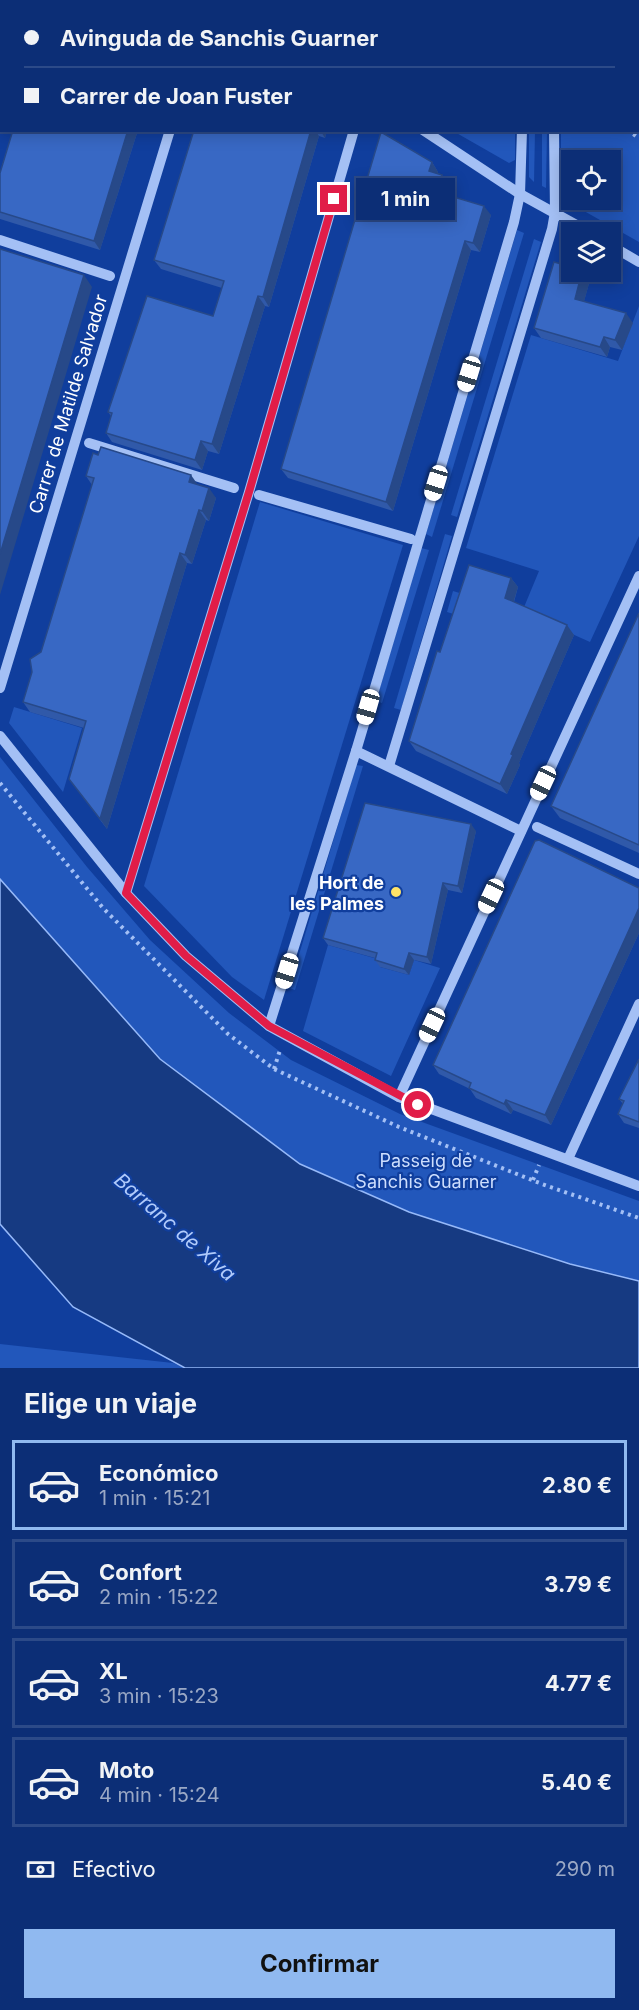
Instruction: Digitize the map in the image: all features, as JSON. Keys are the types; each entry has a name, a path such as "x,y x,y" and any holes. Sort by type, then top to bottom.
{"street":[{"name":"Carrer de Matilde Salvador","path":"0,688 169,132"},
{"path":"126,893 249,492 353,132"},
{"path":"426,132 520,194 572,222"},
{"path":"269,1026 356,751 514,222 520,194 522,132"},
{"path":"389,766 555,212 554,132"},
{"path":"0,240 110,276"},
{"path":"621,251 639,262"},
{"path":"89,443 234,488"},
{"path":"259,495 411,539"},
{"path":"399,1097 639,576"},
{"path":"0,736 126,893 186,956 269,1026 399,1097 639,1186"},
{"path":"356,751 521,831"},
{"path":"537,826 639,874"},
{"path":"568,1159 639,1004"}],"path":[{"path":"83,884 87,878"},
{"path":"274,1069 279,1052"},
{"path":"533,1180 539,1164"},
{"path":"542,1185 639,1218"}],"green space":[{"path":"455,132 515,132 515,160 509,163"},
{"path":"529,132 535,132 534,182 529,177"},
{"path":"542,132 547,132 546,188 542,186"},
{"path":"561,132 639,132 639,242 621,232 621,222 604,222 582,210 621,210 621,150 561,150"},
{"path":"517,230 524,233 432,537 426,534"},
{"path":"534,239 541,242 457,517 451,515"},
{"path":"639,306 639,536 590,642 523,612 515,633 447,612 453,591 522,612 539,571 466,548 531,335 618,361"},
{"path":"260,502 403,545 264,1000 232,977 144,886"},
{"path":"445,534 452,536 401,710 394,708"},
{"path":"421,548 429,550 382,703 376,701"},
{"path":"14,707 82,728 63,792 9,723"},
{"name":"Passeig de Sanchis Guarner","path":"0,757 87,867 150,940 229,1013 291,1060 400,1114 639,1201 639,1281 570,1264 409,1212 300,1164 160,1059 0,879"},
{"path":"356,765 363,766 295,990 289,988"},
{"path":"328,945 381,960 380,967 409,975 414,960 440,968 391,1076 303,1031"},
{"path":"0,1344 173,1363 185,1368 0,1368"}],"water":[{"name":"Barranc de Xiva","path":"0,879 160,1059 300,1164 409,1212 570,1264 639,1281 639,1368 185,1368 73,1307 0,1224"}],"building":[{"path":"12,132 127,132 94,241 0,212 0,173"},
{"path":"193,132 310,132 263,297 258,296 212,444 201,441 195,460 106,433 112,413 108,412 147,296 213,316 224,281 154,260"},
{"path":"381,132 432,162 429,171 442,175 437,192 484,206 473,243 465,241 386,502 281,469"},
{"path":"0,249 84,275 0,554"},
{"path":"554,262 561,264 561,282 579,282 575,299 626,313 615,340 604,337 600,347 534,328"},
{"path":"101,447 191,475 189,482 209,488 202,511 199,510 185,555 180,553 100,819 69,779 86,721 23,702 32,672 30,659 41,652 94,478 86,476 93,453 98,455"},
{"path":"469,565 511,578 505,598 567,625 500,784 409,741 437,651 440,652"},
{"path":"639,613 639,845 551,806"},
{"name":"Hort de les Palmes","path":"365,803 471,824 458,886 443,883 427,957 409,953 404,969 375,960 377,953 323,938"},
{"path":"539,840 639,888 639,908 545,1115 506,1100 504,1104 469,1088 471,1083 433,1065 535,841"},
{"path":"639,1059 639,1122 618,1114 624,1101 619,1099"}],"place":[{"name":"Hort de les Palmes","path":"396,892"}],"route":[{"path":"334,199 249,492 126,893 186,956 269,1026 399,1097 418,1105"}]}
